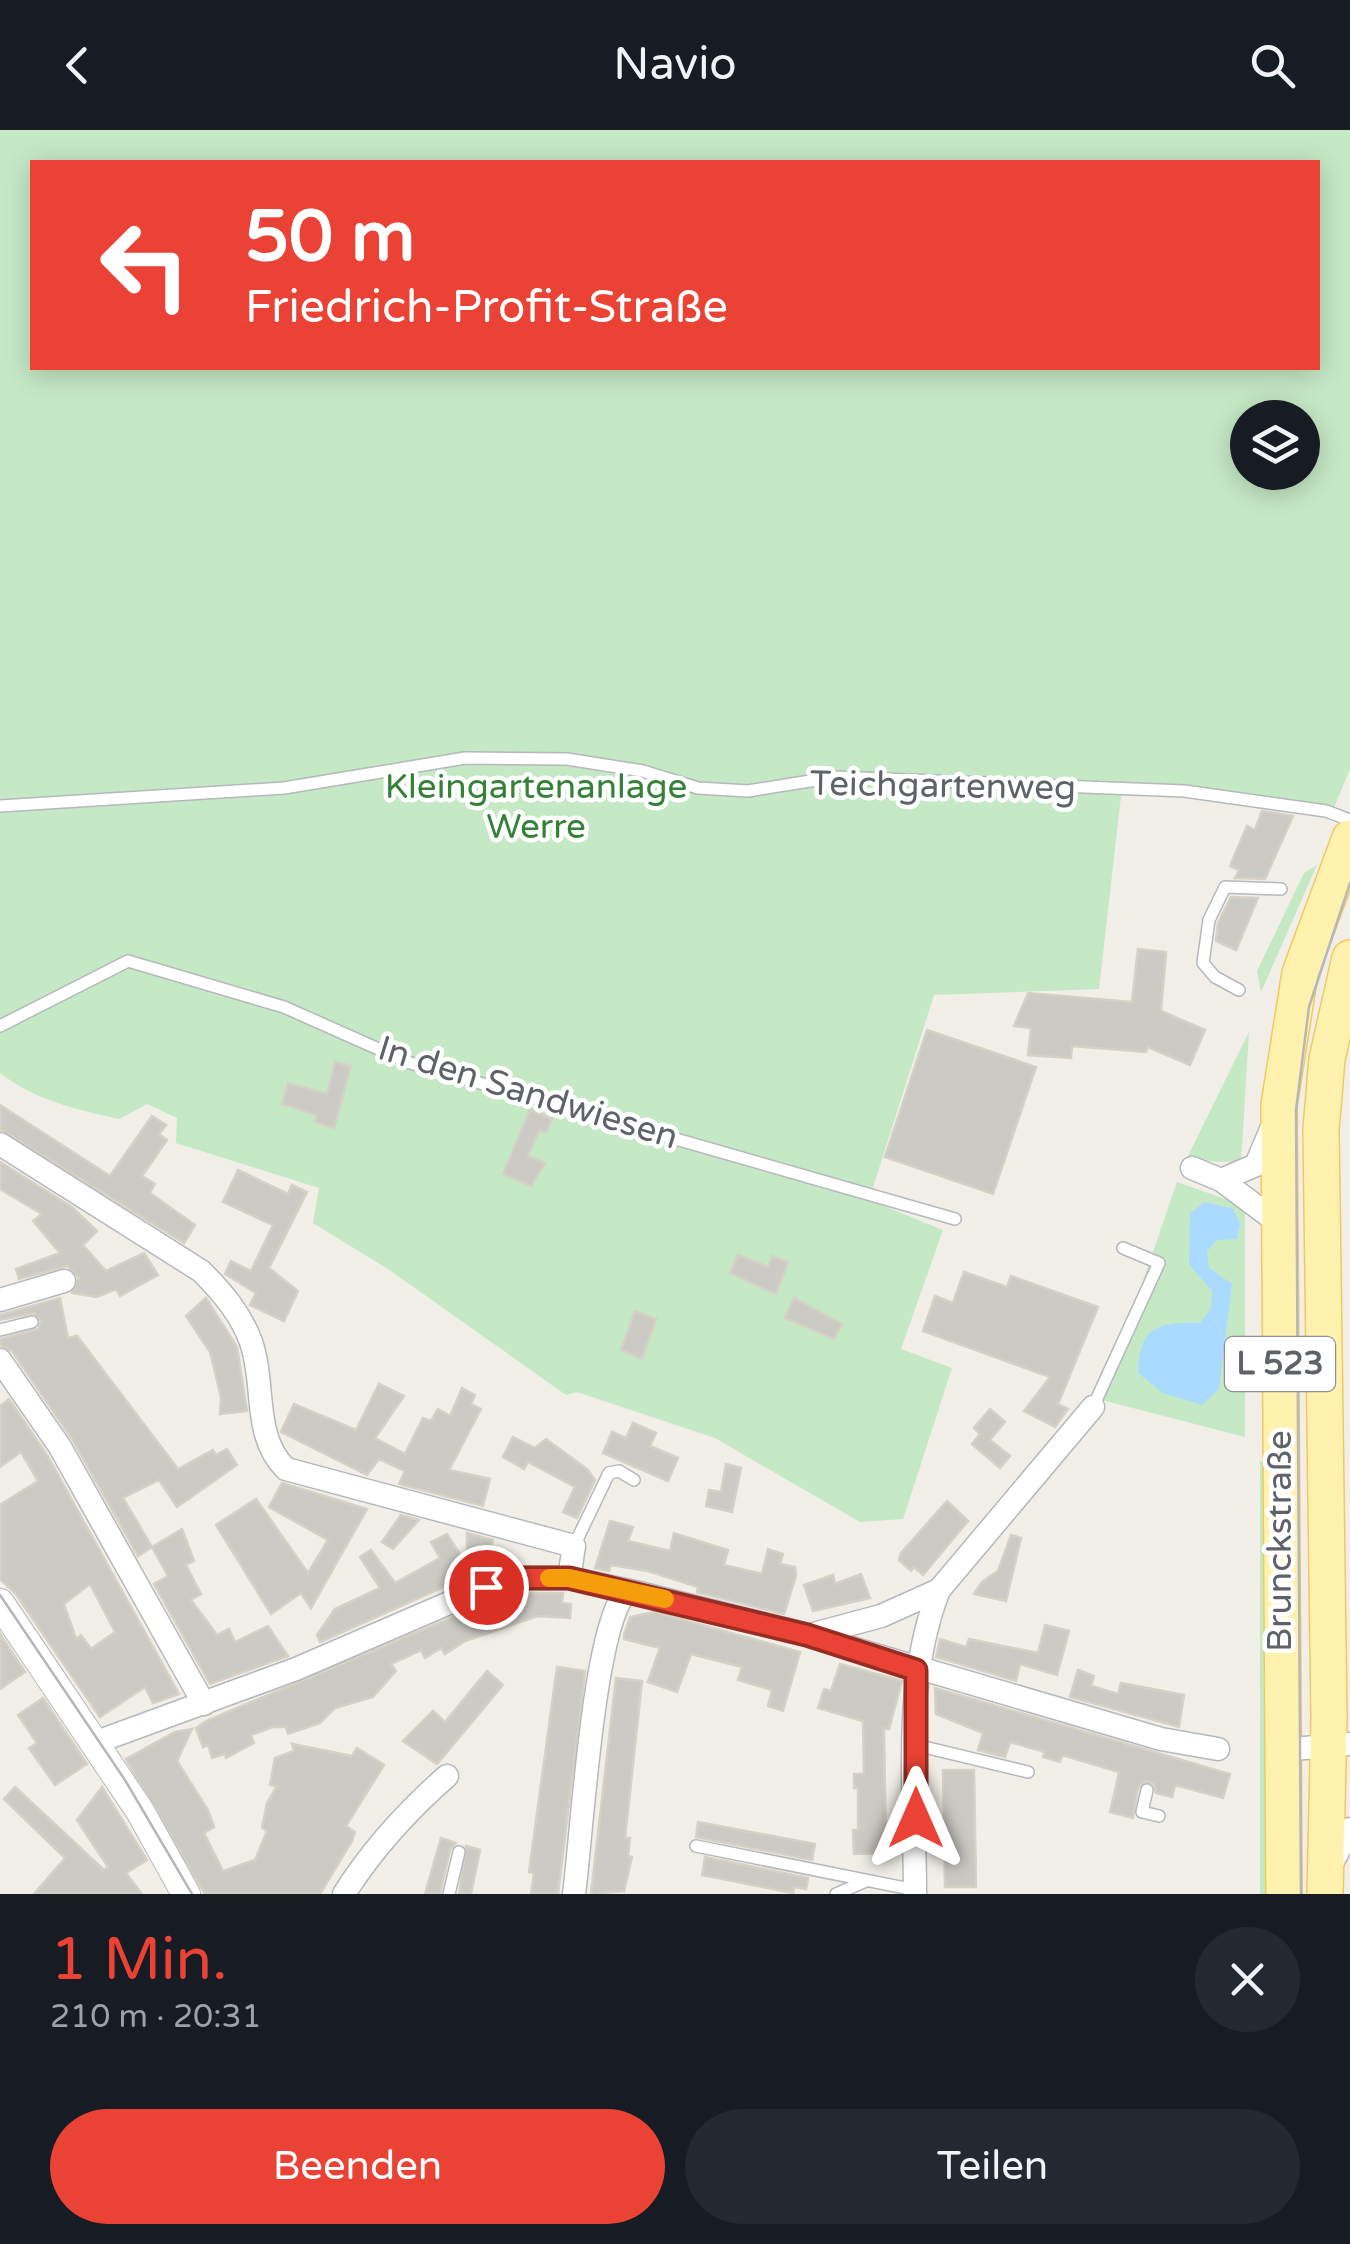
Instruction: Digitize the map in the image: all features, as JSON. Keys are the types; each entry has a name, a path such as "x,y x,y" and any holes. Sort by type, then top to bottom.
{"main road":[{"name":"Brunckstraße","path":"1284,1894 1279,1105 1300,972 1350,838"},
{"name":"Brunckstraße","path":"1326,1884 1340,1745 1328,1640 1321,1128 1327,1060 1350,958"}],"street":[{"path":"1221,1180 1256,1164 1279,1105"},
{"path":"0,1144 200,1272 220,1290 251,1342 264,1437 286,1469 574,1546 569,1578"},
{"path":"1192,1168 1221,1180 1280,1224"},
{"path":"0,1300 64,1281"},
{"path":"0,1360 60,1447 204,1704"},
{"path":"915,1892 916,1670 939,1590 1093,1407"},
{"path":"94,1743 296,1669 486,1587 524,1578 569,1578 807,1635 1159,1746 1218,1749"},
{"path":"807,1635 882,1616 939,1590"},
{"path":"574,1894 603,1648 615,1604 624,1593"},
{"path":"0,1603 140,1811 186,1894"},
{"path":"1328,1640 1350,1674"},
{"path":"1282,1750 1340,1745"},
{"path":"344,1894 368,1856 406,1812 447,1776"},
{"path":"1326,1884 1350,1829"}],"lane":[{"name":"Teichgartenweg","path":"0,806 284,788 465,758 567,759 643,771 698,788 748,791 835,777 1184,790 1326,811 1350,820"},
{"path":"1240,990 1214,977 1202,963 1209,920 1224,887 1281,890"},
{"name":"In den Sandwiesen","path":"0,1026 128,961 284,1007 410,1063 954,1219"},
{"path":"1093,1407 1159,1263 1123,1248"},
{"path":"0,1330 32,1322"},
{"path":"574,1546 609,1472 619,1471 634,1480"},
{"path":"916,1745 1028,1772"},
{"path":"1147,1790 1142,1812 1159,1816"},
{"path":"696,1846 915,1892"},
{"path":"449,1894 459,1852"},
{"path":"836,1894 866,1881"}],"green space":[{"name":"Kleingartenanlage Werre","path":"0,130 1350,130 1350,769 1330,817 1200,795 1121,796 1099,989 934,995 869,1200 943,1230 901,1349 952,1368 903,1519 860,1522 715,1438 577,1392 566,1395 388,1269 313,1223 319,1188 176,1143 177,1118 147,1104 119,1119 42,1097 0,1073"},
{"path":"1317,865 1261,992 1257,971 1304,873"},
{"path":"1249,1032 1241,1163 1186,1160"},
{"path":"1177,1182 1245,1206 1245,1437 1102,1400"},
{"path":"1260,1461 1272,1463 1273,1894 1260,1894"}],"water":[{"path":"1205,1202 1233,1209 1240,1224 1237,1239 1217,1240 1207,1251 1209,1268 1232,1284 1219,1389 1202,1405 1163,1393 1138,1373 1142,1346 1153,1330 1172,1324 1200,1323 1211,1309 1212,1291 1189,1264 1190,1213"}],"building":[{"path":"1262,811 1293,816 1265,879 1235,878 1239,870 1230,866 1247,826 1255,830"},
{"path":"1231,897 1258,898 1236,950 1216,941 1218,923"},
{"path":"1138,949 1166,952 1161,1011 1205,1030 1190,1065 1148,1047 1146,1052 1072,1046 1071,1058 1028,1055 1031,1028 1014,1026 1028,993 1132,1002"},
{"path":"927,1030 1036,1067 993,1194 885,1157"},
{"path":"335,1062 351,1066 334,1128 315,1122 317,1115 282,1104 288,1083 327,1094"},
{"path":"0,1105 110,1176 152,1116 166,1125 159,1134 167,1140 142,1176 155,1184 150,1193 195,1225 184,1243 0,1129"},
{"path":"530,1110 552,1119 546,1133 539,1130 528,1156 545,1163 531,1186 503,1174"},
{"path":"0,1162 72,1207 97,1231 83,1245 106,1271 144,1253 158,1275 120,1296 116,1289 97,1297 72,1293 79,1278 67,1266 19,1279 16,1269 60,1253 33,1221 42,1214 0,1189"},
{"path":"238,1170 288,1194 292,1185 307,1192 269,1268 298,1291 284,1321 250,1305 256,1293 225,1274 231,1261 251,1271 273,1225 223,1202"},
{"path":"738,1255 768,1267 772,1256 788,1262 776,1294 730,1273"},
{"path":"964,1272 1007,1287 1011,1276 1098,1307 1058,1404 1068,1409 1055,1427 1024,1411 1050,1377 923,1331 935,1296 953,1303"},
{"path":"60,1298 68,1338 77,1336 178,1469 213,1450 216,1455 227,1449 237,1465 177,1507 159,1480 123,1498 152,1547 138,1556 72,1439 12,1351 0,1345 0,1339 38,1329 41,1321 34,1313 0,1320 0,1315"},
{"path":"206,1298 237,1347 247,1411 220,1414 221,1397 210,1352 186,1316"},
{"path":"794,1298 842,1324 834,1339 785,1318"},
{"path":"635,1311 656,1319 642,1359 621,1350"},
{"path":"379,1384 404,1396 375,1438 405,1454 423,1418 431,1421 438,1409 450,1416 462,1388 475,1395 471,1404 481,1409 449,1470 490,1479 483,1506 399,1484 405,1471 379,1459 367,1475 281,1432 294,1404 356,1430"},
{"path":"9,1399 47,1455 179,1694 153,1703 145,1687 100,1717 15,1593 0,1579 0,1505 38,1481 21,1452 0,1467 0,1406","holes":["90,1584 115,1632 91,1649 81,1635 76,1639 64,1604"]},
{"path":"990,1409 1005,1422 990,1440 1010,1456 1000,1468 972,1444 980,1434 974,1428"},
{"path":"633,1423 656,1433 650,1446 678,1458 668,1481 603,1453 612,1432 626,1438"},
{"path":"513,1437 535,1448 546,1439 588,1470 595,1480 577,1518 563,1512 575,1487 528,1462 524,1469 503,1457"},
{"path":"726,1464 741,1468 732,1512 706,1506 709,1490 721,1492"},
{"path":"282,1483 367,1509 311,1608 301,1593 271,1614 216,1525 256,1499 308,1573 328,1540 269,1507"},
{"path":"947,1501 968,1521 923,1575 914,1567 911,1571 899,1560 901,1553"},
{"path":"401,1515 419,1520 393,1549 382,1542"},
{"path":"610,1521 633,1527 628,1541 670,1551 674,1533 728,1550 724,1565 762,1574 768,1549 783,1554 780,1564 795,1567 796,1576 784,1614 697,1592 698,1587 648,1571 611,1565 609,1571 595,1568"},
{"path":"182,1529 194,1561 186,1565 201,1594 191,1600 217,1635 229,1629 235,1642 268,1626 288,1656 210,1684 154,1584 168,1576 152,1547"},
{"path":"467,1533 493,1540 487,1561 492,1570 466,1577 320,1642 317,1635 335,1609 380,1588 360,1557 371,1550 395,1583 440,1558 431,1542 447,1534 467,1565"},
{"path":"1011,1535 1021,1538 1006,1601 974,1594 982,1582 998,1571"},
{"path":"861,1574 870,1598 813,1611 804,1585 833,1575 835,1584"},
{"path":"526,1593 563,1593 562,1603 571,1604 570,1618 538,1616 465,1641 445,1654 441,1648 425,1658 421,1650 391,1664 396,1671 373,1697 335,1708 320,1723 288,1734 286,1727 273,1727 251,1735 254,1743 226,1758 224,1754 212,1758 208,1745 203,1747 196,1728 206,1721 491,1601"},
{"path":"654,1612 800,1652 783,1711 768,1706 772,1690 738,1680 742,1667 691,1654 677,1692 648,1682 660,1648 624,1639 624,1635 630,1617"},
{"path":"1045,1625 1069,1631 1057,1675 1020,1664 1016,1681 936,1657 940,1639 966,1647 969,1639 1038,1653"},
{"path":"0,1634 25,1672 0,1689"},
{"path":"840,1664 902,1681 889,1729 884,1728 886,1853 854,1854 858,1788 854,1788 854,1774 864,1774 863,1721 818,1708 824,1689 831,1691"},
{"path":"557,1667 585,1671 558,1894 531,1894 534,1873 529,1872"},
{"path":"1078,1670 1094,1676 1091,1686 1118,1694 1121,1683 1184,1695 1179,1727 1070,1697"},
{"path":"487,1671 503,1685 437,1764 403,1741 433,1711 445,1722"},
{"path":"616,1678 642,1681 625,1838 630,1838 628,1856 632,1857 624,1891 591,1894"},
{"path":"935,1688 1230,1774 1223,1798 1175,1785 1172,1797 1156,1793 1154,1784 1145,1781 1138,1788 1133,1818 1110,1812 1119,1772 1062,1755 1060,1762 1043,1757 1045,1752 1010,1742 1005,1757 978,1750 983,1733 936,1714"},
{"path":"43,1698 87,1764 55,1785 29,1748 37,1743 18,1715"},
{"path":"192,1729 177,1761 208,1810 214,1827 204,1833 223,1871 255,1860 267,1831 262,1828 267,1803 277,1786 270,1785 275,1758 294,1751 292,1744 352,1756 357,1748 384,1765 346,1826 355,1832 352,1841 320,1894 205,1894 126,1759 175,1732"},
{"path":"943,1770 974,1770 976,1887 945,1887"},
{"path":"15,1787 104,1870 108,1867 77,1820 102,1787 147,1860 126,1873 142,1894 34,1894 65,1858 4,1799"},
{"path":"698,1822 815,1844 812,1860 696,1837"},
{"path":"441,1838 456,1843 450,1850 440,1894 425,1894"},
{"path":"466,1846 480,1850 471,1894 459,1894"},
{"path":"705,1857 808,1878 806,1889 794,1887 793,1893 702,1875"}],"tram line":[{"path":"1301,1894 1296,1110 1309,1007 1350,883"},
{"path":"0,1595 125,1780 192,1894"}],"slow traffic":[{"path":"549,1578 569,1578 665,1599"}],"route":[{"path":"486,1587 524,1578 569,1578 807,1635 916,1670 916,1818"}]}
